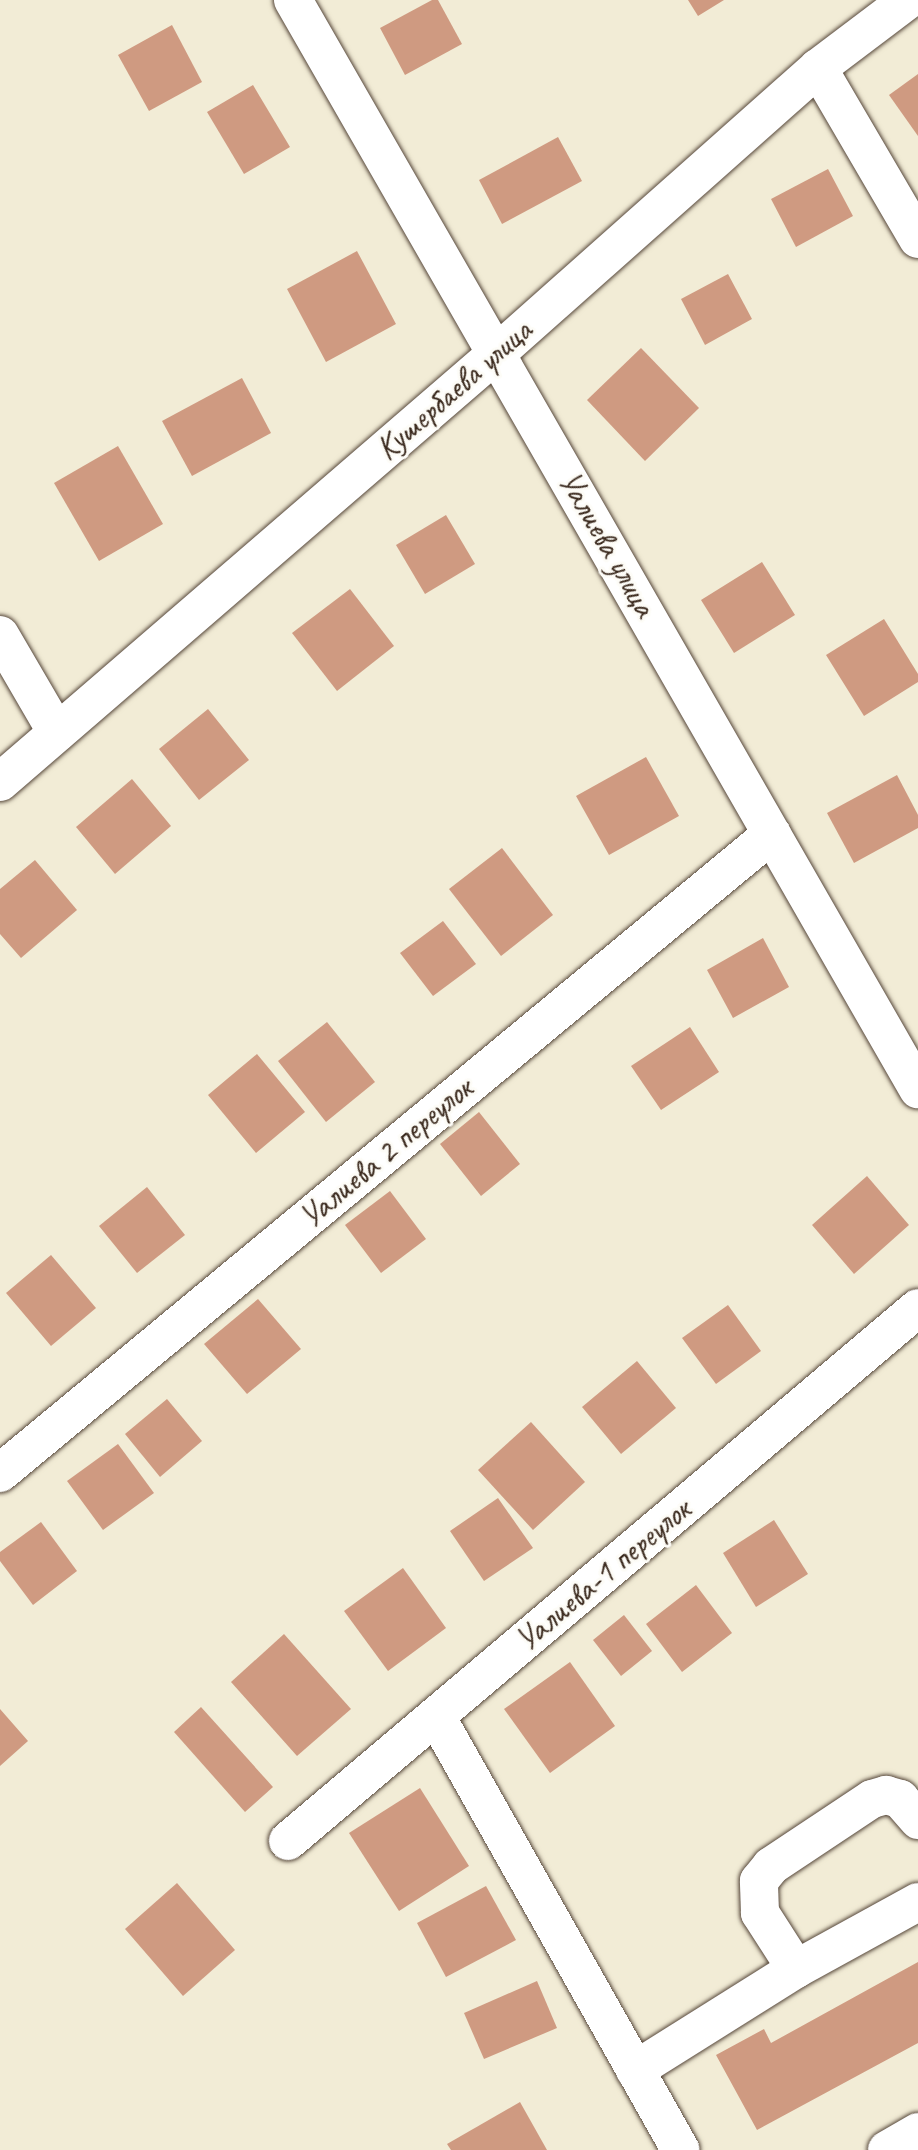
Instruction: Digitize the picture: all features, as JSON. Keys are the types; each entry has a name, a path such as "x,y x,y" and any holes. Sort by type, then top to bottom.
{"street":[{"name":"Уалиева улица","path":"293,0 918,1089"},
{"name":"Кушербаева улица","path":"0,782 497,353 818,68 905,1"},
{"path":"818,68 918,239"},
{"path":"0,635 57,733"},
{"name":"Уалиева 2 переулок","path":"0,1473 772,834"},
{"name":"Уалиева-1 переулок","path":"288,1841 918,1308"},
{"path":"436,1716 681,2150"},
{"path":"796,1969 760,1913 756,1896 765,1873 872,1799 886,1795 900,1799 918,1820"},
{"path":"635,2070 796,1969 918,1902"},
{"path":"887,2150 918,2132"}],"building":[{"path":"432,0 438,0 462,44 405,75 380,28"},
{"path":"688,0 724,0 698,16"},
{"path":"172,25 202,82 149,111 118,55"},
{"path":"918,74 918,136 889,95"},
{"path":"253,85 290,147 244,174 207,112"},
{"path":"558,137 582,181 502,224 479,180"},
{"path":"828,169 853,216 796,247 771,199"},
{"path":"357,251 396,324 326,362 287,289"},
{"path":"728,274 752,319 705,345 681,299"},
{"path":"641,348 699,408 645,461 587,400"},
{"path":"242,378 271,433 192,476 162,421"},
{"path":"118,446 163,524 99,561 54,483"},
{"path":"446,515 475,564 425,594 396,545"},
{"path":"762,562 795,615 734,653 701,600"},
{"path":"350,589 394,646 337,691 292,633"},
{"path":"884,619 918,674 918,682 864,716 826,655"},
{"path":"208,709 249,760 199,800 159,749"},
{"path":"646,757 679,816 609,855 576,796"},
{"path":"897,775 918,815 918,828 854,863 827,813"},
{"path":"132,779 171,826 115,874 76,827"},
{"path":"502,848 553,915 501,956 449,889"},
{"path":"35,860 77,910 21,958 0,934 0,889"},
{"path":"443,921 476,964 433,996 400,953"},
{"path":"763,938 789,987 733,1018 707,970"},
{"path":"327,1022 375,1082 326,1122 278,1061"},
{"path":"690,1027 719,1072 661,1110 631,1066"},
{"path":"257,1054 305,1112 256,1153 208,1095"},
{"path":"479,1112 520,1164 481,1196 440,1144"},
{"path":"867,1176 909,1225 854,1274 812,1225"},
{"path":"147,1187 185,1235 137,1273 99,1226"},
{"path":"390,1191 426,1239 381,1273 345,1225"},
{"path":"51,1255 96,1308 51,1346 6,1293"},
{"path":"258,1299 301,1349 247,1394 204,1344"},
{"path":"728,1305 761,1351 716,1384 682,1338"},
{"path":"637,1361 676,1408 621,1454 582,1407"},
{"path":"167,1399 202,1441 160,1477 125,1434"},
{"path":"531,1422 585,1482 533,1530 478,1470"},
{"path":"118,1444 154,1493 103,1530 67,1481"},
{"path":"498,1498 533,1548 484,1581 450,1531"},
{"path":"774,1520 808,1574 756,1607 723,1553"},
{"path":"41,1522 77,1571 33,1605 0,1561 0,1552"},
{"path":"403,1568 446,1628 388,1671 344,1611"},
{"path":"696,1585 732,1633 682,1672 646,1624"},
{"path":"624,1615 652,1651 621,1676 593,1640"},
{"path":"284,1634 351,1709 297,1756 231,1682"},
{"path":"570,1662 615,1726 550,1773 504,1709"},
{"path":"201,1707 273,1787 245,1812 174,1732"},
{"path":"0,1709 28,1741 0,1766"},
{"path":"420,1788 469,1866 399,1911 349,1833"},
{"path":"177,1883 235,1950 183,1996 125,1929"},
{"path":"486,1886 516,1940 446,1977 417,1923"},
{"path":"918,1962 918,2043 757,2130 716,2055 764,2029 771,2043"},
{"path":"537,1981 557,2028 484,2059 464,2013"},
{"path":"520,2102 547,2150 451,2150 447,2144"}]}
